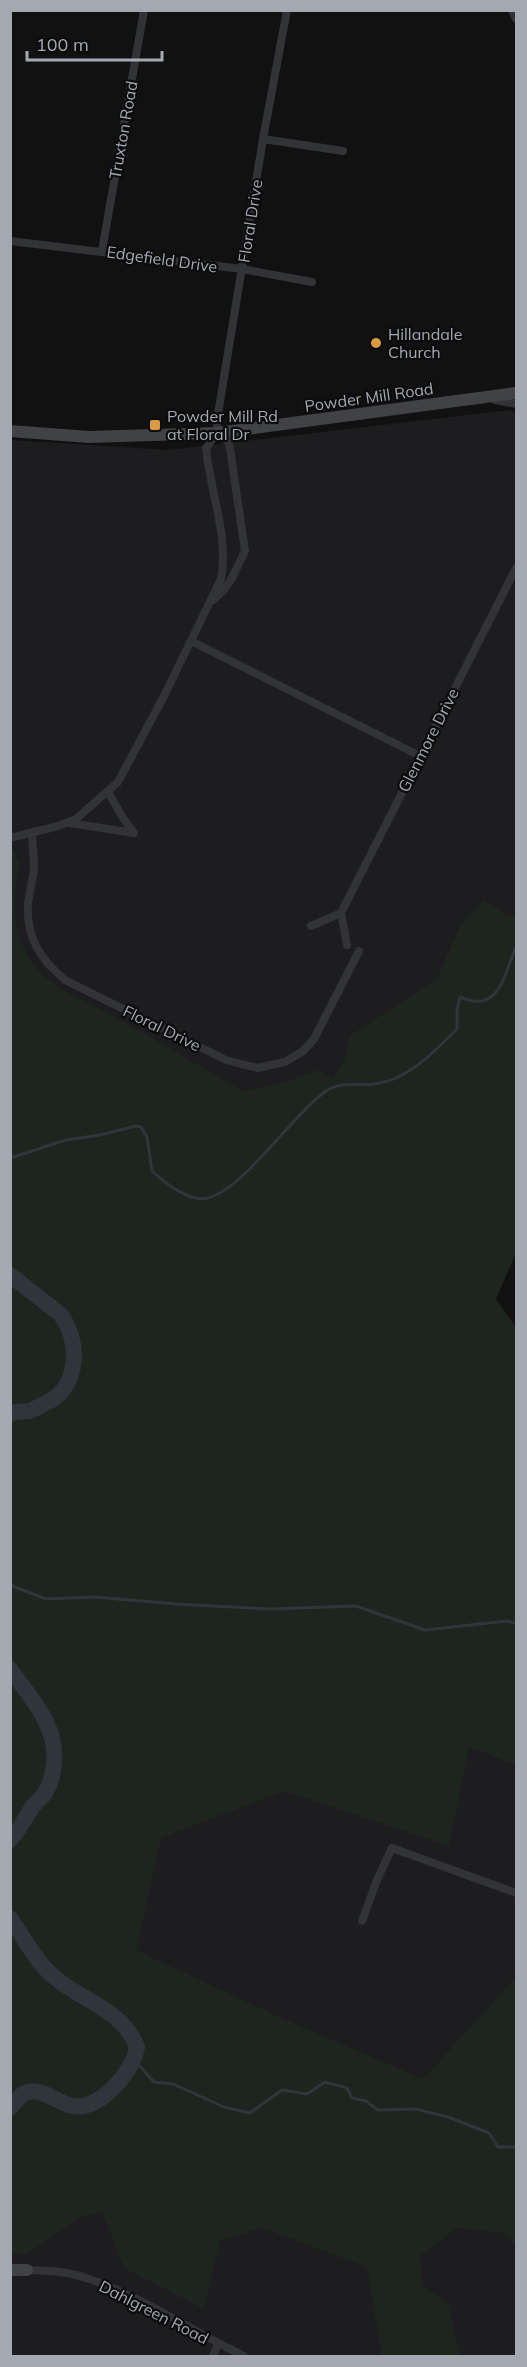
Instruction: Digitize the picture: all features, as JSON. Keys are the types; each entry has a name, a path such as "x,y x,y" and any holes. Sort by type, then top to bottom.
{"main road":[{"name":"Powder Mill Road","path":"10,431 89,437 217,433 516,393"},
{"path":"10,2270 27,2270"}],"street":[{"name":"Truxton Road","path":"102,250 144,10"},
{"name":"Floral Drive","path":"10,838 76,819 118,782 191,641 220,579 223,566 220,527 206,448 217,433 217,420 263,139 287,10"},
{"path":"512,10 516,19"},
{"path":"263,139 343,151"},
{"name":"Edgefield Drive","path":"10,241 102,250 242,269 312,282"},
{"path":"477,398 516,404"},
{"name":"Floral Drive","path":"211,601 231,580 245,551 229,442 217,433"},
{"name":"Glenmore Drive","path":"341,913 516,568"},
{"path":"191,641 420,756"},
{"path":"66,823 109,827 134,833 108,792"},
{"name":"Floral Drive","path":"32,833 34,867 28,904 29,927 33,944 45,961 65,980 226,1060 257,1068 285,1062 303,1051 314,1039 359,951"},
{"path":"311,926 341,913 347,945"},
{"path":"362,1921 392,1848 516,1893"},
{"name":"Dahlgreen Road","path":"27,2270 59,2272 85,2277 126,2294 244,2356"},
{"path":"213,2356 218,2344"}],"shaded area":[{"path":"510,410 516,414 516,1225 476,1320 516,1335 516,2356 11,2356 10,440 168,450"},
{"path":"13,850 20,863 15,900 16,924 24,948 38,970 58,987 117,1018 243,1091 282,1083 318,1070 332,1078 344,1063 349,1036 436,980 461,924 484,900 508,915 516,916 516,1253 496,1299 516,1327 516,1765 469,1747 449,1846 284,1791 161,1838 136,1950 277,2016 423,2079 516,1977 516,2247 504,2233 457,2228 420,2256 423,2286 449,2304 459,2356 378,2356 381,2351 367,2267 262,2228 220,2241 204,2309 124,2268 102,2212 79,2218 27,2254 11,2254 10,851"}],"waterway":[{"path":"10,1158 66,1140 136,1126 141,1127 147,1137 152,1171 186,1195 193,1198 208,1198 222,1192 253,1166 298,1116 326,1091 343,1085 375,1084 388,1081 399,1077 430,1055 457,1029 460,997 473,1001 484,1000 492,996 504,979 516,947"},
{"path":"10,1275 60,1314 67,1324 74,1348 72,1373 60,1393 32,1410 10,1414"},
{"path":"10,1585 46,1599 95,1597 270,1609 356,1606 425,1630 507,1621 516,1623"},
{"path":"10,1669 41,1713 52,1737 54,1750 53,1771 48,1788 10,1840"},
{"path":"10,1918 44,1967 69,1988 113,2016 130,2034 137,2047 122,2078 104,2096 93,2103 72,2106 33,2091 22,2095 10,2108"},
{"path":"134,2060 154,2082 173,2084 224,2107 250,2113 282,2090 307,2094 325,2082 347,2088 352,2098 366,2101 378,2110 415,2109 448,2117 489,2133 498,2147 516,2147"}],"place":[{"name":"Hillandale Church","path":"376,343"},
{"name":"Powder Mill Rd at Floral Dr","path":"155,425"}]}
